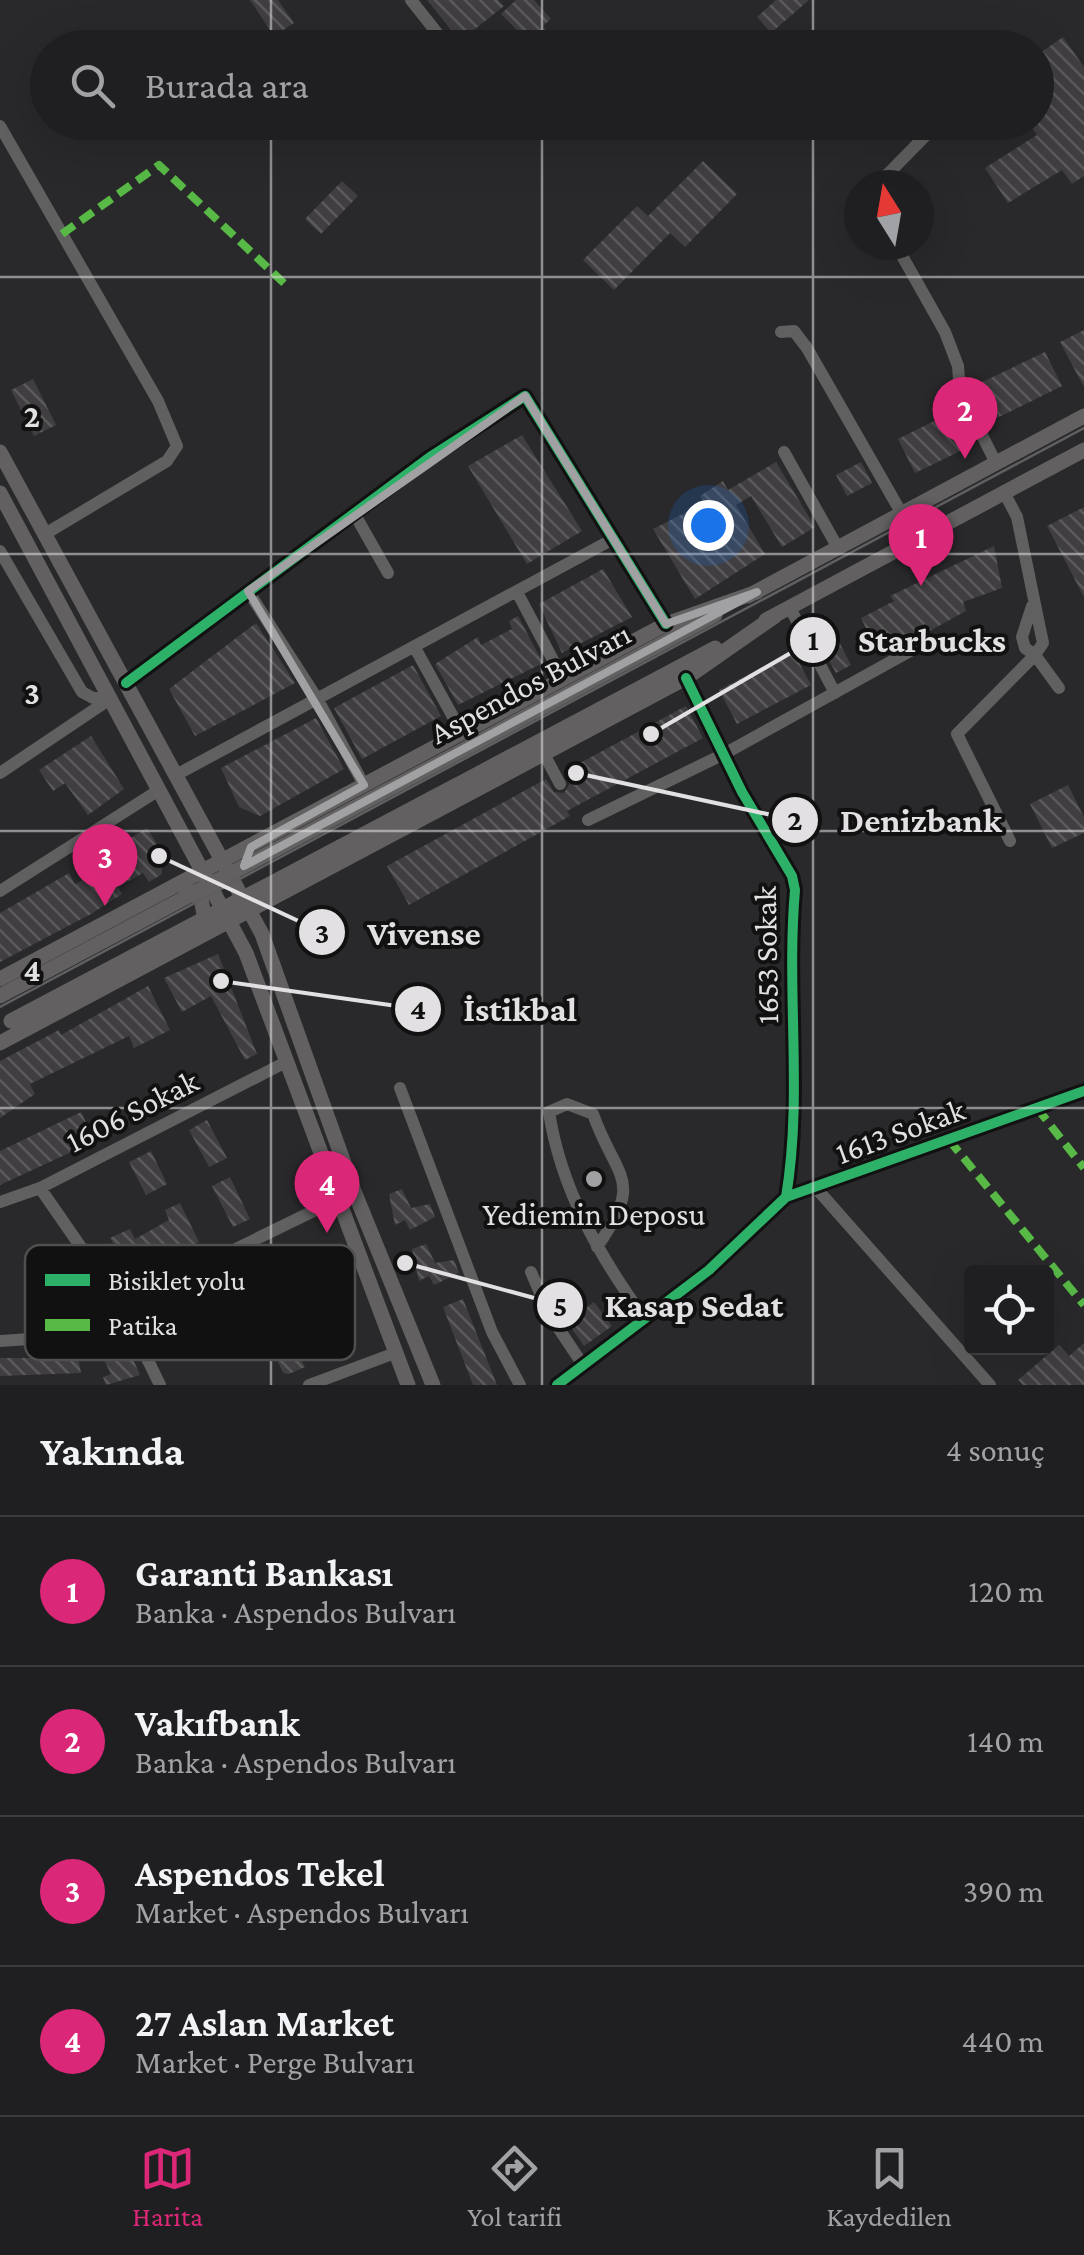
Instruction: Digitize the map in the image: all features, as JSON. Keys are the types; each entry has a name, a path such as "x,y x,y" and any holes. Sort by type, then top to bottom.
{"main road":[{"name":"Aspendos Bulvarı","path":"0,996 1084,416"},
{"name":"Aspendos Bulvarı","path":"5,1024 1084,450"},
{"path":"0,452 250,910 354,1191 432,1385"},
{"path":"0,493 231,920 353,1245"},
{"path":"0,978 176,888 666,624 757,592"},
{"path":"0,1042 686,678 783,612"},
{"path":"250,847 243,859 244,874 266,896 281,894"},
{"path":"176,888 191,888 202,899 207,928 198,938"},
{"path":"355,1249 408,1385"}],"street":[{"path":"411,0 435,30"},
{"path":"0,126 158,401 177,446 167,461 45,534"},
{"path":"893,170 922,140"},
{"path":"904,260 944,332 958,366 960,392 996,463"},
{"path":"782,332 794,330 807,348 902,514"},
{"path":"126,682 354,513 525,396 666,624"},
{"path":"784,452 838,548"},
{"path":"1004,492 1017,517 1032,606 1022,637 1025,648 1036,656 1058,688"},
{"path":"354,513 388,573"},
{"path":"176,774 615,538"},
{"path":"32,552 3,560 82,692 92,698 110,698"},
{"path":"248,591 318,700 364,785"},
{"path":"517,592 564,679"},
{"path":"783,612 835,693"},
{"path":"415,648 462,734"},
{"path":"588,820 724,754 912,650"},
{"path":"1010,842 956,740 1036,656"},
{"name":"1653 Sokak","path":"686,678 792,876 795,890 790,1016 796,1076 786,1197"},
{"path":"0,773 110,698"},
{"path":"544,754 560,784"},
{"path":"0,891 159,790"},
{"name":"1606 Sokak","path":"0,1202 40,1188 286,1062"},
{"path":"400,1088 492,1332 520,1385"},
{"name":"1613 Sokak","path":"786,1197 1084,1090"},
{"path":"597,1247 621,1212 626,1187 592,1114 567,1104 549,1112 563,1178 597,1247 645,1319"},
{"path":"40,1188 79,1245"},
{"path":"816,1188 990,1385"},
{"path":"557,1385 753,1233 786,1197"},
{"path":"244,1245 336,1200"},
{"path":"531,1272 549,1314 583,1364"},
{"path":"0,1341 25,1339"},
{"path":"308,1385 395,1353"},
{"path":"148,1360 160,1385"}],"highlighted area":[{"path":"525,396 666,624 757,592 244,866 251,847 364,785 248,591"}],"building":[{"path":"250,0 278,0 294,23 283,30 270,30"},
{"path":"427,0 498,0 504,6 474,30 451,30"},
{"path":"516,0 534,0 551,19 543,26 546,30 517,30 501,14"},
{"path":"776,0 809,0 774,30 768,30 757,17"},
{"path":"1063,37 1084,67 1084,176 1072,184 1062,170 1008,203 985,168 1029,140 1054,140 1054,43"},
{"path":"703,161 737,194 685,247 670,233 614,290 583,260 637,206 648,216"},
{"path":"342,181 358,196 321,234 305,219"},
{"path":"1084,330 1084,387 1060,342"},
{"path":"1045,352 1062,386 997,418 980,383"},
{"path":"33,379 56,425 34,436 11,390"},
{"path":"958,409 975,444 915,473 898,439"},
{"path":"522,435 582,531 527,564 468,466"},
{"path":"776,462 815,527 782,547 751,496 736,505 765,554 695,599 653,529 704,503 700,496 723,481 728,490"},
{"path":"861,462 872,483 847,496 836,475"},
{"path":"1084,507 1084,597 1047,526"},
{"path":"994,546 1002,588 963,602 966,611 913,640 910,635 877,651 861,618 894,601 890,596"},
{"path":"603,569 632,617 562,653 539,604"},
{"path":"518,616 543,663 458,705 435,664 478,637 481,645 512,629 509,621"},
{"path":"256,623 295,683 195,736 169,689"},
{"path":"837,638 851,665 836,673 821,646"},
{"path":"793,651 811,685 737,724 719,690"},
{"path":"413,665 441,716 362,759 334,708"},
{"path":"686,706 703,738 567,811 570,816 409,905 387,866 546,779 554,792 564,793 570,783 565,771"},
{"path":"316,718 344,769 260,816 239,807 221,768"},
{"path":"91,736 124,789 88,815 65,783 53,791 39,770"},
{"path":"1068,785 1084,817 1084,833 1052,848 1030,804"},
{"path":"147,828 166,859 161,862 162,874 149,882 143,873 118,887 122,894 91,914 0,962 0,913 69,873 75,884 130,854 123,843"},
{"path":"218,954 257,1054 245,1060 211,996 182,1012 164,978"},
{"path":"148,986 170,1030 134,1048 129,1036 30,1084 35,1094 0,1118 0,1061 59,1030 61,1035"},
{"path":"81,1112 95,1141 0,1185 0,1151"},
{"path":"207,1120 227,1158 209,1167 189,1130"},
{"path":"151,1151 167,1184 146,1195 129,1162"},
{"path":"230,1177 250,1219 233,1227 212,1186"},
{"path":"402,1189 411,1208 430,1204 435,1217 410,1230 405,1220 395,1225 389,1194"},
{"path":"180,1203 199,1242 114,1245 110,1238 130,1229 135,1239 169,1220 165,1210"},
{"path":"426,1244 435,1263 454,1260 459,1273 434,1285 429,1276 419,1281 412,1249"},
{"path":"463,1299 497,1385 473,1385 443,1307"},
{"path":"594,1302 612,1326 584,1346 567,1322"},
{"path":"1084,1343 1084,1385 1023,1385 1018,1380 1047,1355 1054,1355 1059,1345 1069,1356"},
{"path":"0,1358 79,1360 81,1373 0,1376"},
{"path":"104,1360 133,1360 140,1375 106,1385 103,1377 111,1374"},
{"path":"277,1360 301,1360 305,1367 289,1374 283,1373"}],"tram line":[{"path":"0,1007 1084,428"}],"marked path":[{"path":"62,234 159,165 286,285"},
{"path":"1037,1108 1084,1168"},
{"path":"949,1140 1084,1305"}],"cycle path":[{"path":"126,683 430,457 525,396 666,624"},
{"path":"686,678 742,792 792,876 795,890 793,1120 786,1197"},
{"path":"557,1385 709,1270 786,1197 1084,1091"}],"place":[{"name":"Vakıfbank","path":"965,459"},
{"name":"Garanti Bankası","path":"921,586"},
{"name":"Starbucks","path":"651,734"},
{"name":"Denizbank","path":"576,773"},
{"name":"Vivense","path":"159,856"},
{"name":"Aspendos Tekel","path":"105,906"},
{"name":"İstikbal","path":"221,981"},
{"name":"Yediemin Deposu","path":"594,1179"},
{"name":"27 Aslan Market","path":"327,1233"},
{"name":"Kasap Sedat","path":"405,1263"}]}
